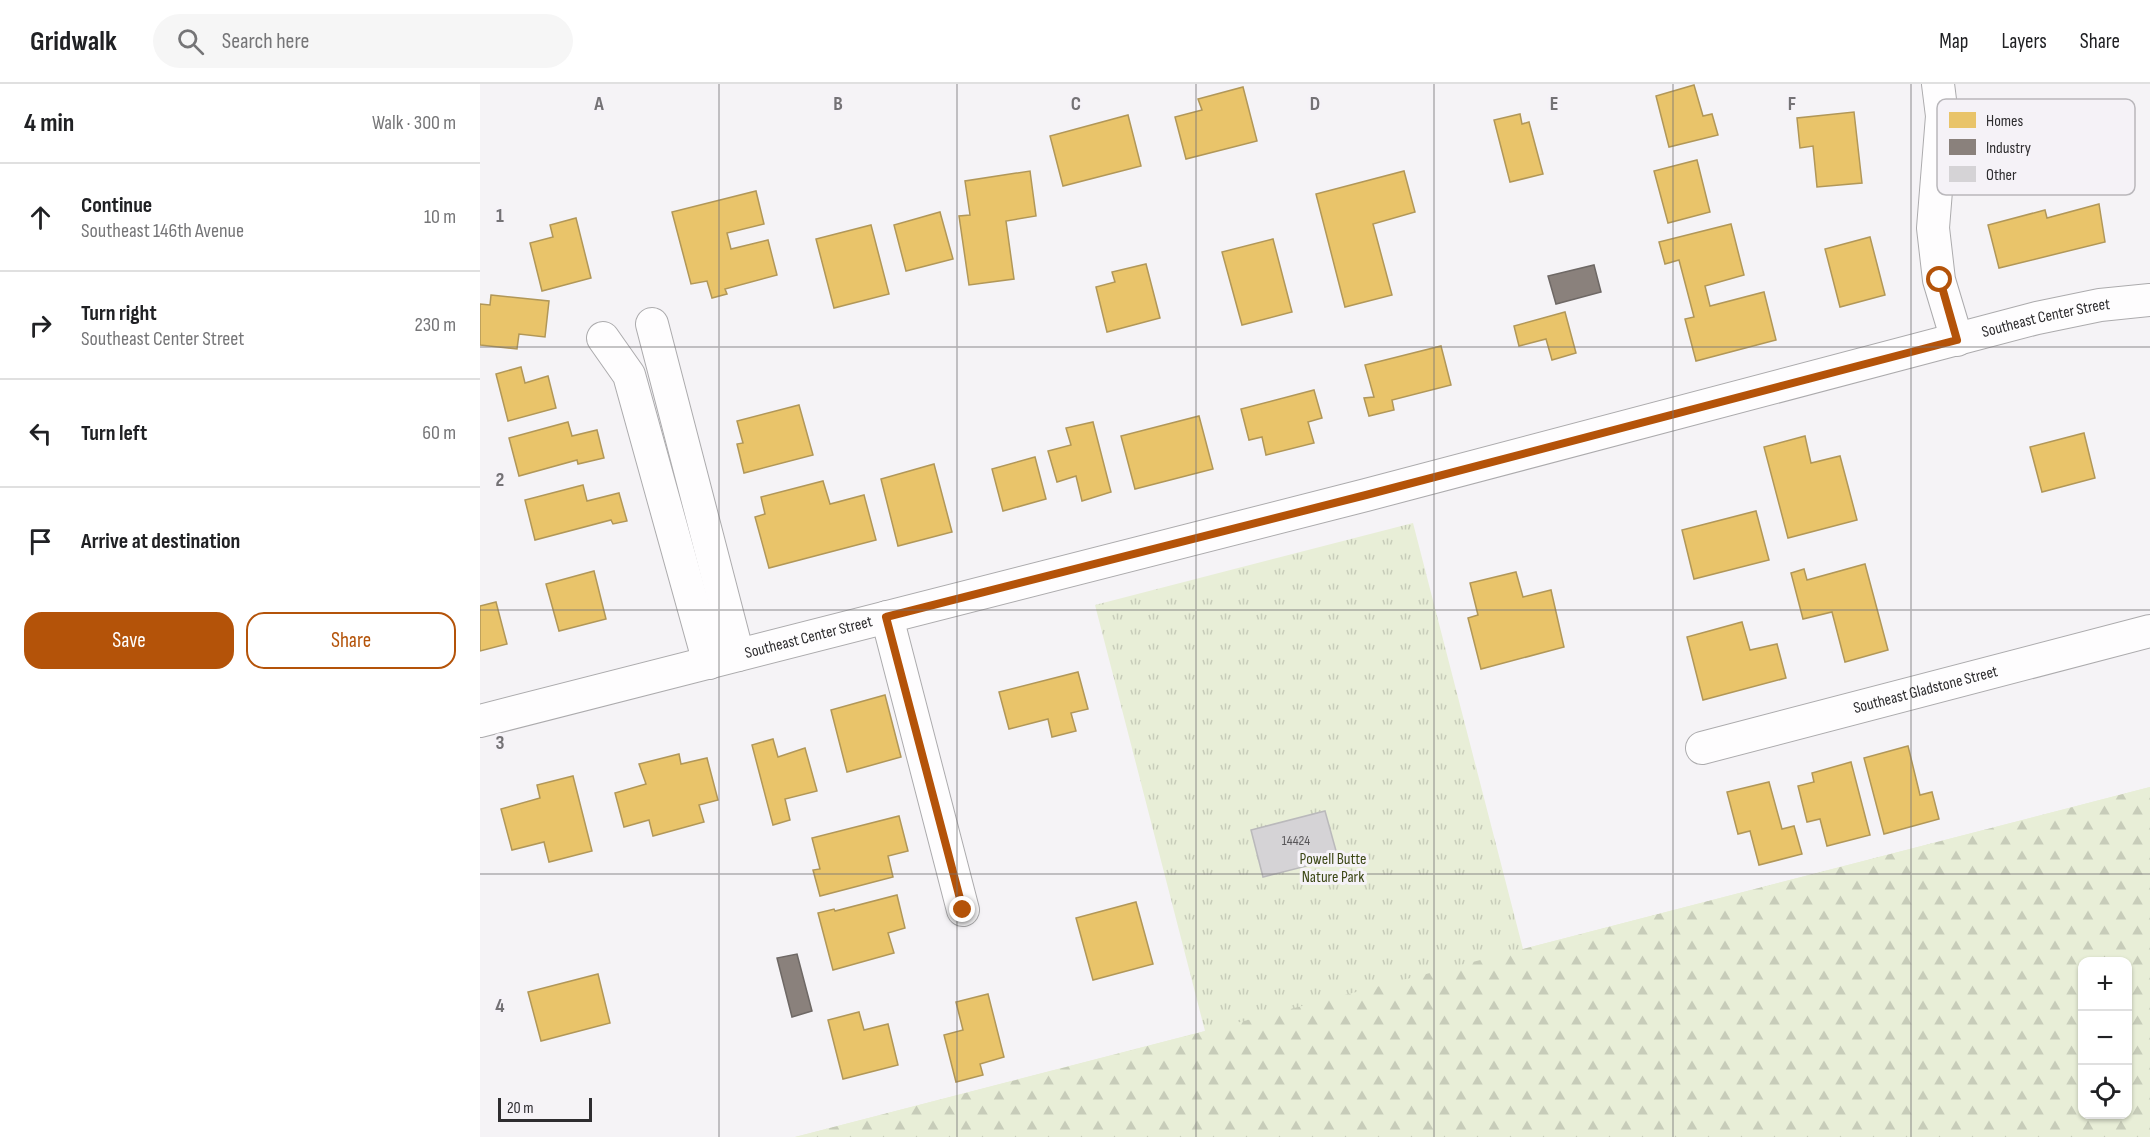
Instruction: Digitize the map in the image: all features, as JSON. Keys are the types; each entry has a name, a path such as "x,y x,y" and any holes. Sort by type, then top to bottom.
{"street":[{"path":"1938,84 1940,99"},
{"path":"1937,178 1933,228 1940,280 1957,340"},
{"name":"Southeast Center Street","path":"480,721 1366,495 1957,340 2100,305 2150,300"},
{"path":"652,324 723,659"},
{"path":"603,338 629,375 723,659"},
{"path":"886,617 963,910"},
{"name":"Southeast Gladstone Street","path":"1701,748 2150,631"}],"green space":[{"name":"Powell Butte Nature Park","path":"1413,523 1523,949 2150,787 2150,1137 795,1137 1205,1031 1095,605"},
{"name":"Powell Butte Nature Park","path":"2150,787 2150,1137 795,1137"}],"building: Homes":[{"path":"1694,85 1703,116 1712,114 1718,135 1669,147 1656,96"},
{"path":"1243,87 1257,141 1186,159 1175,117 1202,110 1198,99"},
{"path":"1854,112 1862,183 1817,187 1813,146 1800,148 1797,118"},
{"path":"1520,114 1522,124 1529,122 1543,174 1510,182 1494,120"},
{"path":"1128,115 1141,166 1063,186 1050,136"},
{"path":"1697,160 1710,212 1668,223 1654,171"},
{"path":"1030,171 1036,216 1006,221 1014,279 969,285 959,216 970,215 965,181"},
{"path":"1404,171 1415,212 1373,224 1392,295 1345,307 1316,194"},
{"path":"756,191 764,224 727,233 731,249 768,240 777,275 725,289 727,294 712,298 707,281 691,284 672,212"},
{"path":"2099,204 2105,242 1999,268 1988,225 2045,210 2047,218"},
{"path":"940,212 953,259 906,271 894,225"},
{"path":"576,218 591,278 542,291 530,243 553,237 550,225"},
{"path":"1731,224 1744,275 1705,286 1710,306 1764,292 1776,340 1696,361 1685,319 1694,317 1679,260 1665,264 1659,242"},
{"path":"871,225 889,294 834,308 816,239"},
{"path":"1870,237 1885,295 1840,307 1825,249"},
{"path":"1273,239 1292,312 1242,325 1222,252"},
{"path":"1146,264 1160,318 1107,332 1096,287 1115,282 1112,272"},
{"path":"491,295 549,301 545,337 519,334 517,349 480,345 480,304 490,305"},
{"path":"1565,312 1576,353 1552,360 1546,339 1519,346 1514,326"},
{"path":"1441,346 1451,385 1392,400 1394,410 1369,416 1364,398 1374,397 1365,365"},
{"path":"521,367 525,383 548,376 556,408 508,421 496,374"},
{"path":"1314,390 1322,418 1308,422 1314,443 1266,455 1262,437 1249,440 1241,409"},
{"path":"799,405 813,455 744,473 737,444 743,443 737,421"},
{"path":"1199,416 1213,469 1135,489 1121,436"},
{"path":"568,422 572,436 597,430 604,458 578,464 577,460 519,476 509,438"},
{"path":"1093,422 1111,492 1082,501 1076,476 1057,482 1048,451 1071,445 1066,428"},
{"path":"2084,433 2095,478 2042,492 2030,447"},
{"path":"1805,436 1811,463 1840,456 1857,520 1788,538 1764,447"},
{"path":"1035,457 1046,499 1003,511 992,469"},
{"path":"934,464 952,532 898,546 881,479"},
{"path":"823,481 830,504 864,495 876,540 769,568 755,517 765,514 761,497"},
{"path":"583,485 587,501 619,493 627,521 613,524 611,520 535,540 525,500"},
{"path":"1756,511 1769,560 1694,579 1682,530"},
{"path":"1865,564 1888,650 1845,662 1832,612 1803,619 1791,573 1804,569 1807,580"},
{"path":"594,571 606,619 559,631 546,584"},
{"path":"1516,572 1523,597 1551,590 1564,647 1481,669 1468,618 1478,615 1470,583"},
{"path":"496,602 507,644 480,651 480,606"},
{"path":"1742,622 1750,650 1777,644 1786,678 1703,700 1687,637"},
{"path":"1078,672 1088,709 1071,713 1076,731 1052,737 1048,719 1009,729 999,692"},
{"path":"885,695 901,757 847,772 831,710"},
{"path":"773,739 778,757 805,748 817,791 785,799 790,820 773,825 752,745"},
{"path":"1908,746 1920,795 1932,792 1939,819 1884,834 1864,758"},
{"path":"679,754 681,764 707,758 718,800 699,805 704,822 653,836 649,820 624,827 615,793 646,784 639,764"},
{"path":"1851,762 1870,835 1827,846 1820,819 1807,822 1798,786 1814,782 1812,773"},
{"path":"573,776 592,851 549,862 544,842 512,850 501,809 540,798 537,785"},
{"path":"1769,782 1782,829 1794,826 1802,854 1759,865 1750,831 1738,834 1727,792"},
{"path":"899,816 908,851 888,856 893,877 820,896 813,870 820,869 812,838"},
{"path":"897,895 905,928 888,933 894,953 833,970 818,913 834,909 835,911"},
{"path":"1136,902 1153,964 1093,980 1076,918"},
{"path":"598,974 610,1023 541,1041 528,992"},
{"path":"988,994 1004,1057 980,1064 983,1075 956,1082 944,1035 963,1030 956,1002"},
{"path":"859,1012 864,1030 888,1024 898,1065 843,1079 828,1020"}],"building: Industry":[{"path":"1594,265 1601,292 1556,304 1548,276"},
{"path":"797,954 812,1011 792,1017 777,958"}],"building: Other":[{"path":"1325,811 1338,858 1263,877 1251,830"}],"route":[{"path":"963,910 886,617 1366,495 1957,340 1940,280"}]}
